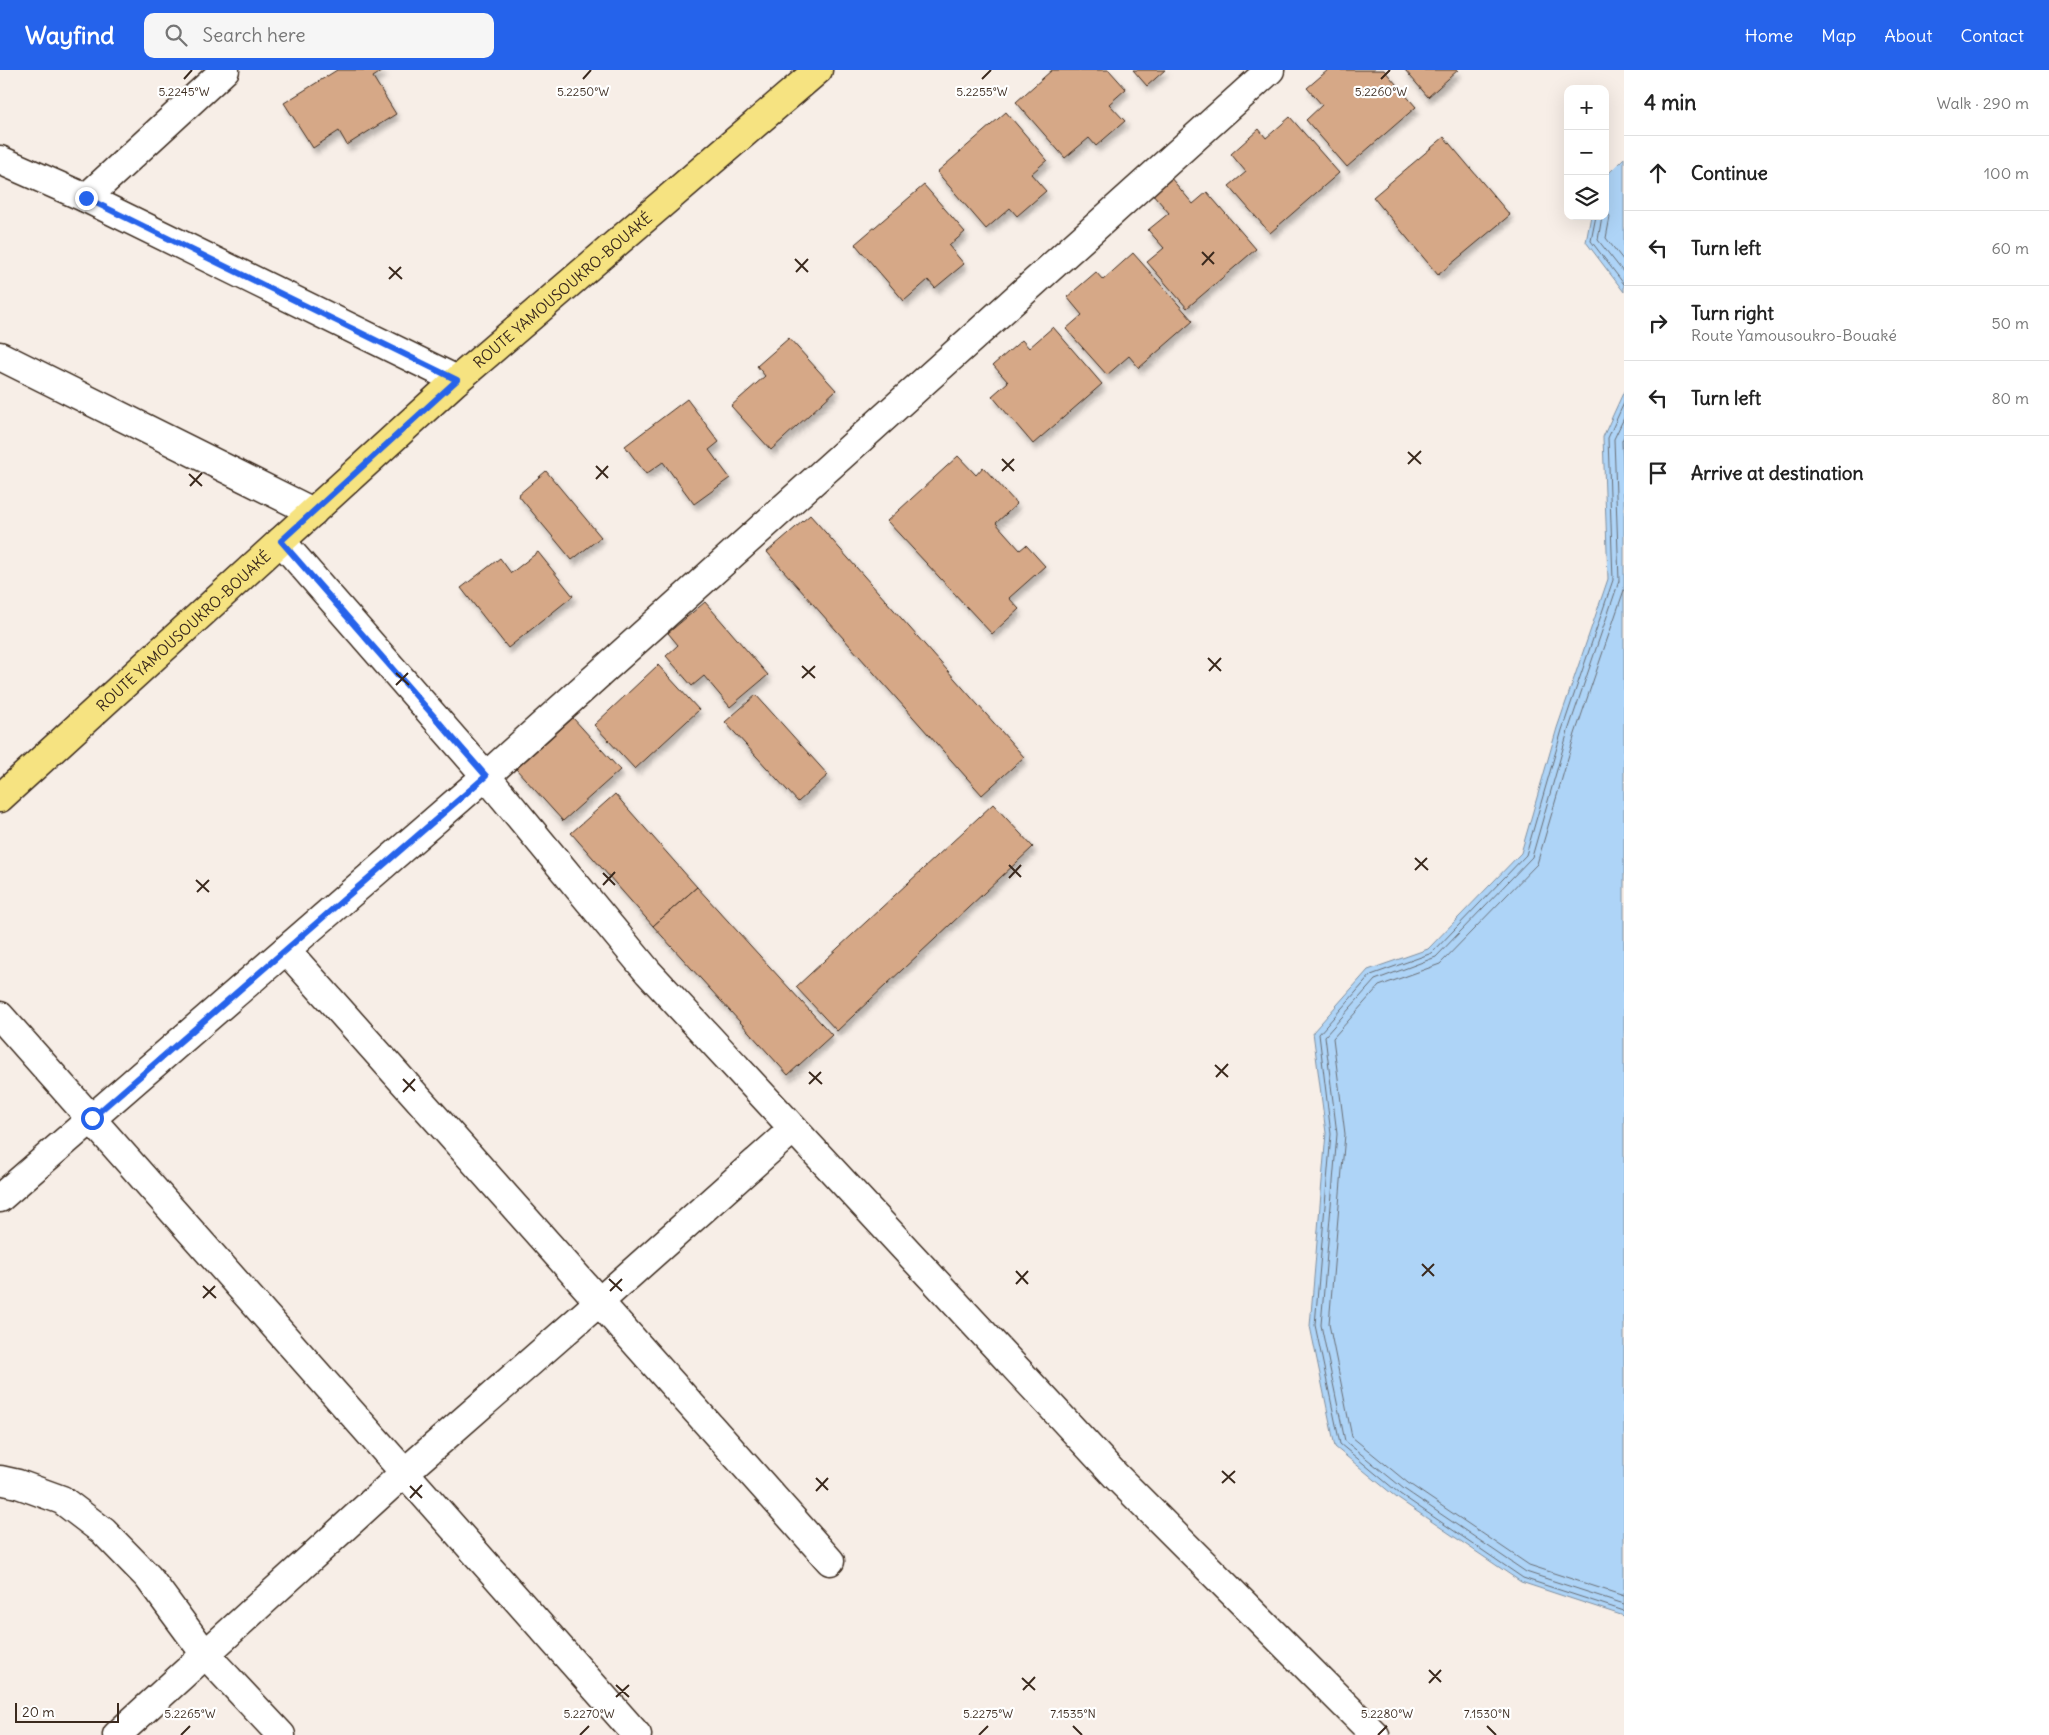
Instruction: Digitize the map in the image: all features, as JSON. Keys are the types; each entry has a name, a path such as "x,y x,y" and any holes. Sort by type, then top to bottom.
{"main road":[{"name":"ROUTE YAMOUSOUKRO-BOUAKÉ","path":"0,798 457,380 818,70"}],"street":[{"path":"86,198 225,70"},
{"path":"0,1198 486,776 1270,70"},
{"path":"0,160 86,198 457,380"},
{"path":"0,356 313,512"},
{"path":"281,541 486,776 648,972 1116,1476 1375,1735"},
{"path":"286,950 830,1560"},
{"path":"0,1016 637,1735"},
{"path":"117,1735 405,1472 793,1129"},
{"path":"0,1480 18,1484 62,1500 104,1532 148,1577 205,1654 281,1735"}],"water":[{"path":"1624,158 1624,292 1586,242 1590,220 1609,220 1609,173"},
{"path":"1624,391 1624,1616 1521,1582 1397,1498 1335,1447 1310,1326 1326,1133 1313,1032 1368,970 1428,949 1521,853 1557,728 1608,579 1603,437"}],"building":[{"path":"337,70 384,70 373,77 396,114 347,145 339,131 313,148 284,103"},
{"path":"1052,70 1109,70 1126,89 1109,104 1125,121 1096,146 1089,138 1065,158 1016,102"},
{"path":"1133,70 1165,70 1147,86"},
{"path":"1328,70 1384,70 1416,107 1347,167 1306,120 1322,105 1307,88"},
{"path":"1405,70 1458,70 1428,97"},
{"path":"1006,112 1047,160 1031,174 1046,191 1017,216 1010,208 986,229 937,172"},
{"path":"1290,117 1339,173 1270,233 1229,186 1246,172 1231,154 1259,129 1266,138"},
{"path":"1444,137 1510,215 1438,275 1373,197"},
{"path":"1170,177 1193,204 1207,192 1256,249 1187,308 1147,262 1164,248 1148,230 1169,213 1152,193"},
{"path":"924,185 965,232 949,246 964,264 935,288 928,280 904,301 855,244"},
{"path":"1133,253 1193,321 1139,368 1129,356 1107,375 1066,329 1082,315 1067,297 1096,272 1103,280"},
{"path":"1053,327 1102,384 1033,444 992,396 1008,382 993,365 1022,340 1029,348"},
{"path":"789,338 836,390 771,450 731,406 765,376 757,366"},
{"path":"687,399 719,442 709,450 730,478 694,504 663,462 646,474 625,446"},
{"path":"958,456 976,475 983,467 1017,504 996,523 1020,550 1026,545 1045,566 1009,598 1019,609 992,634 887,521"},
{"path":"546,471 601,537 572,560 518,495"},
{"path":"810,515 1024,757 982,795 767,552"},
{"path":"538,552 573,596 508,648 461,588 500,558 511,573"},
{"path":"705,602 768,675 730,707 704,676 692,686 666,656 678,645 668,633"},
{"path":"658,665 699,710 635,769 594,725"},
{"path":"756,695 828,775 798,802 725,722"},
{"path":"573,718 620,770 563,821 516,769"},
{"path":"615,794 697,887 653,926 571,833"},
{"path":"993,804 1033,847 837,1031 796,987"},
{"path":"697,887 832,1035 788,1075 653,926"}],"route":[{"path":"86,198 457,380 281,541 486,776 92,1118"}]}
